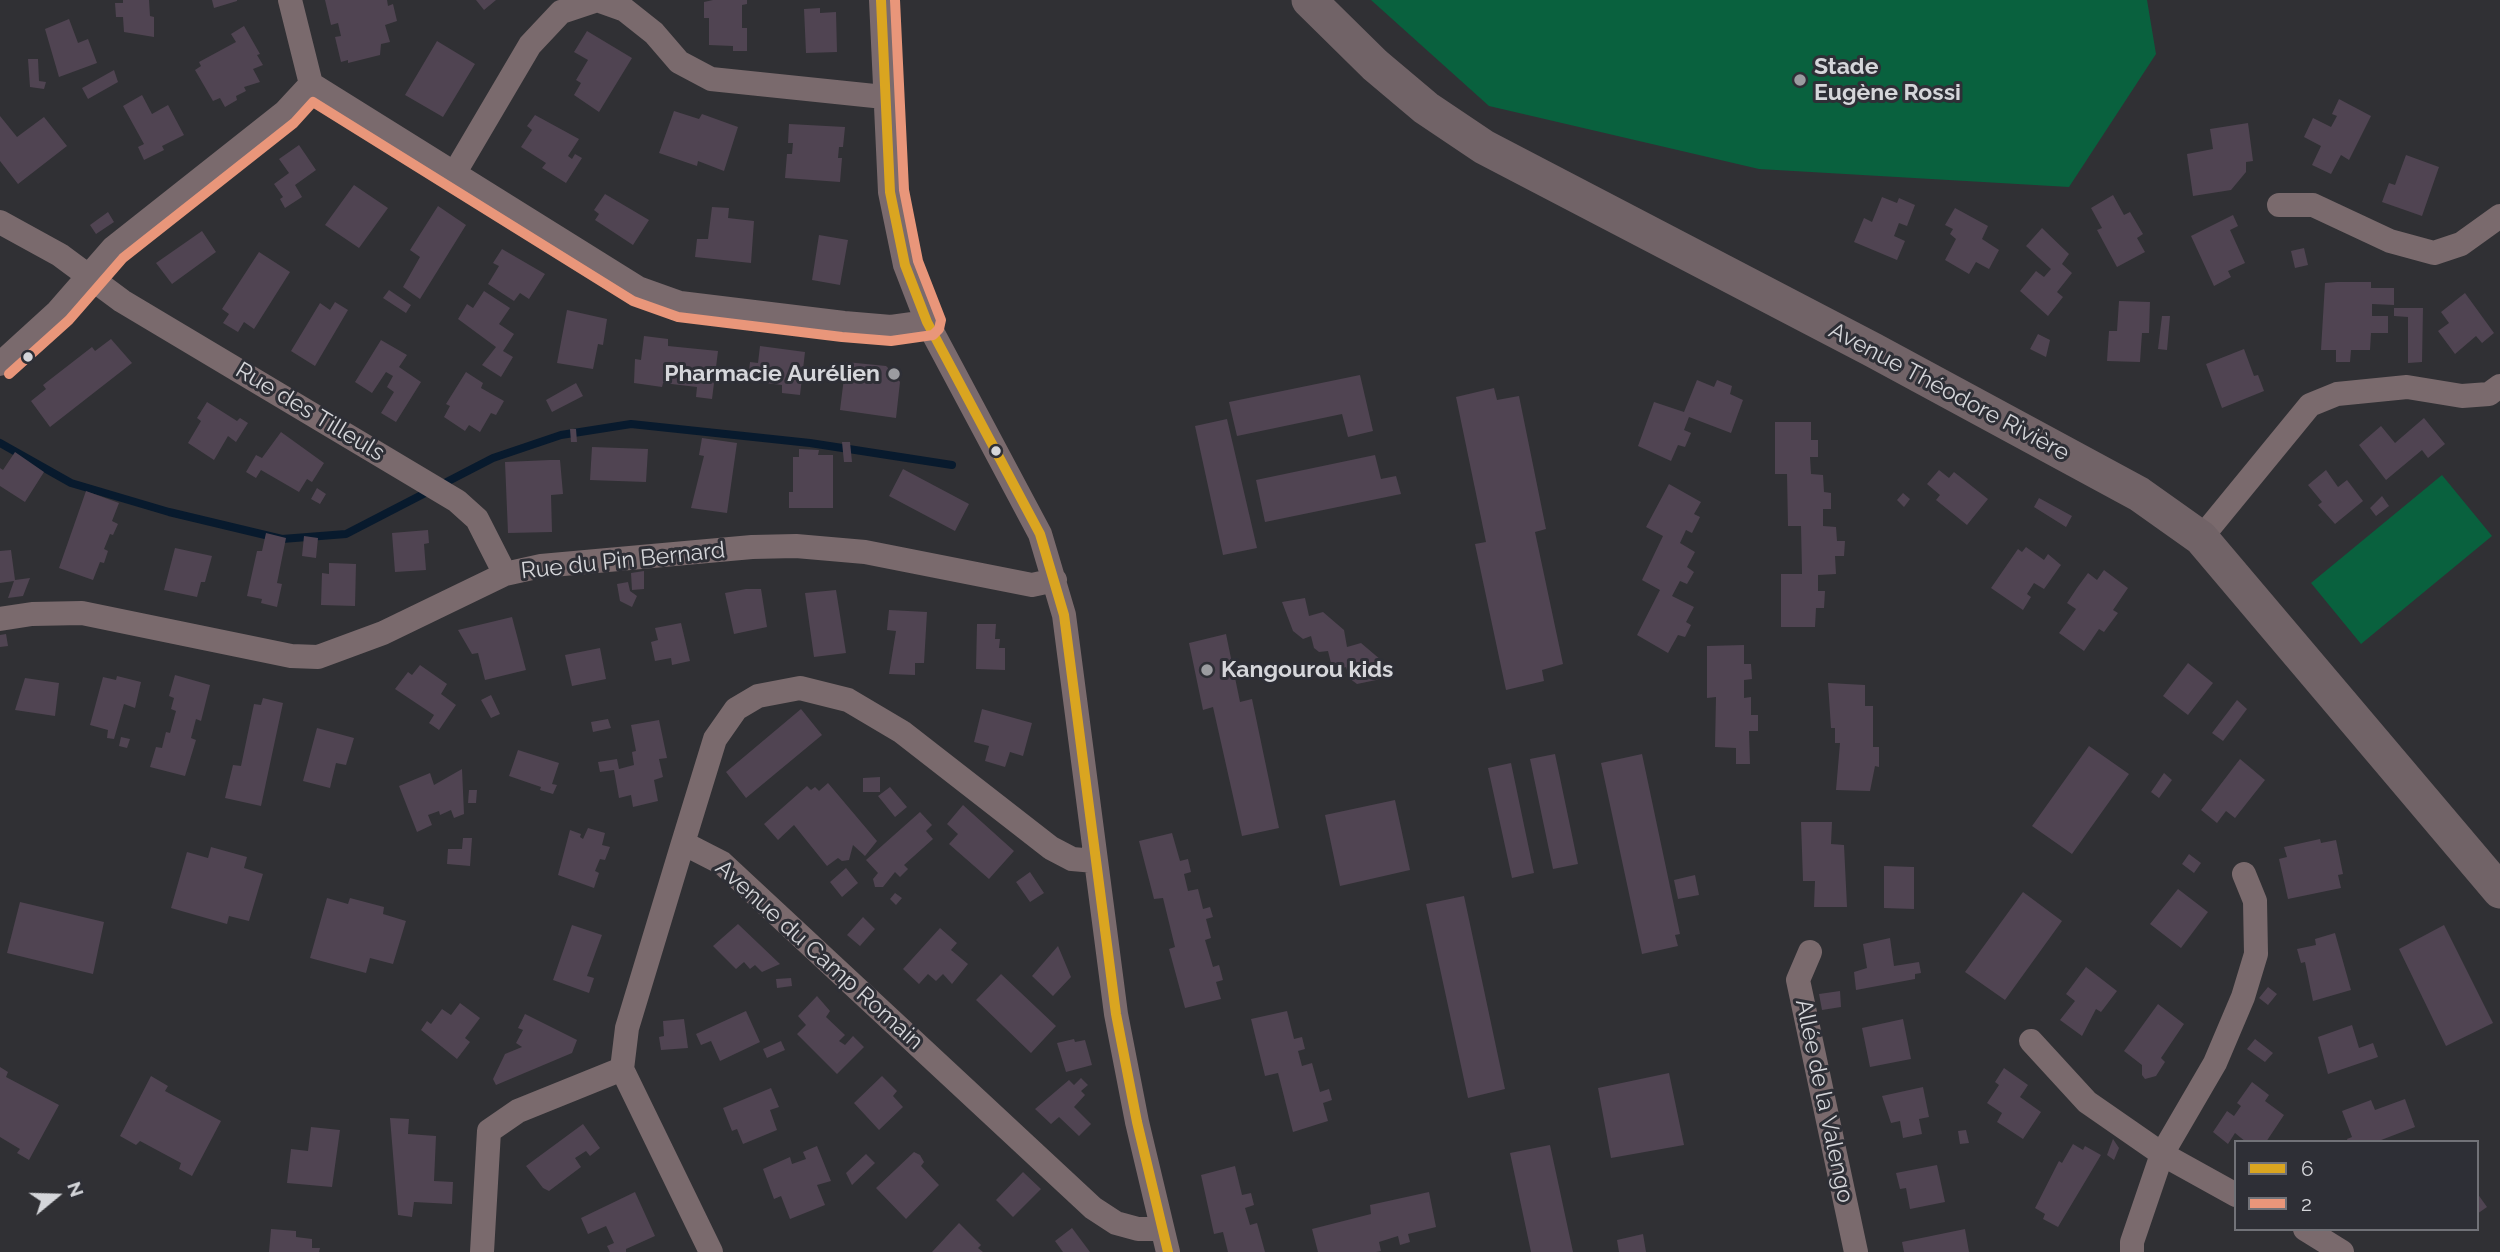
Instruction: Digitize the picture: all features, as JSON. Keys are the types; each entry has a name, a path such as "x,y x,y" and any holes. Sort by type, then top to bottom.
{"main road":[{"name":"Avenue Théodore Rivière","path":"1310,0 1375,65 1426,108 1484,147 1873,350 2139,494 2201,538 2500,891"}],"street":[{"path":"289,0 311,84 638,288 680,303 891,327 927,322"},
{"path":"454,174 530,44 561,12 597,0 625,10 654,33 679,62 711,79 884,97"},
{"path":"881,0 890,192 905,265 927,322 1040,534 1055,580 1068,641 1116,1014 1165,1240"},
{"path":"0,364 58,311 113,248 285,112 311,84"},
{"path":"2279,205 2313,205 2390,242 2434,253 2461,244 2500,216"},
{"name":"Rue des Tilleuls","path":"0,222 60,255 122,300 457,501 477,519 505,574"},
{"path":"2201,538 2310,405 2337,394 2407,387 2462,396 2489,394 2500,386"},
{"name":"Rue du Pin Bernard","path":"0,620 32,614 82,613 292,656 318,657 383,633 505,574 541,566 752,547 796,546 864,552 1032,586 1055,580"},
{"path":"711,1252 622,1069 627,1028 715,739 736,709 758,696 800,688 848,700 902,732 1051,848 1072,859 1095,861"},
{"name":"Avenue du Camp Romain","path":"683,843 722,863 1093,1208 1116,1223 1165,1240"},
{"path":"2132,1252 2132,1242 2162,1154 2216,1063 2243,997 2256,954 2255,901 2244,874"},
{"name":"Allée de la Valengo","path":"1810,952 1798,980 1856,1252"},
{"path":"2031,1041 2087,1102 2162,1154 2234,1194"},
{"path":"482,1252 489,1131 518,1111 622,1069"},
{"path":"2308,1231 2342,1252"}],"green space":[{"name":"Stade Eugène Rossi","path":"1371,0 2147,0 2156,54 2069,187 1759,169 1489,106"},
{"path":"2442,475 2492,536 2361,644 2311,583"}],"building":[{"path":"123,0 149,0 150,16 154,17 154,37 124,32 123,17 116,17 115,3 123,3"},
{"path":"212,0 237,0 237,1 214,8"},
{"path":"325,0 387,0 388,6 393,4 397,21 385,25 390,42 381,44 380,55 348,63 348,60 341,62 335,37 341,36 338,23 331,25"},
{"path":"476,0 496,0 484,10"},
{"path":"747,0 747,4 742,5 742,28 747,28 747,51 733,51 733,46 709,45 709,18 704,18 704,2"},
{"path":"820,8 820,13 836,12 837,52 806,53 804,9"},
{"path":"69,19 78,43 88,39 97,63 59,77 45,29"},
{"path":"244,26 260,54 257,55 263,65 253,69 260,82 244,87 246,91 225,107 220,98 213,101 195,70 201,66 199,62 236,42 231,34"},
{"path":"587,31 632,58 599,112 574,95 581,83 576,80 588,60 574,52"},
{"path":"437,41 475,64 443,117 405,95"},
{"path":"28,59 38,59 39,81 46,82 44,89 30,87"},
{"path":"114,70 118,82 88,99 82,88"},
{"path":"142,95 152,114 168,105 184,135 162,146 164,150 144,160 138,147 144,144 123,106"},
{"path":"2339,99 2371,116 2349,160 2341,155 2331,174 2312,165 2321,146 2304,137 2313,118 2331,127 2337,116 2332,114"},
{"path":"674,111 699,119 702,114 738,127 724,171 698,161 697,166 659,153"},
{"path":"535,115 579,139 568,156 572,159 575,154 582,158 566,183 542,168 546,163 521,147 532,130 527,126"},
{"path":"0,116 17,137 44,117 67,146 18,184 0,161"},
{"path":"2248,123 2253,161 2246,162 2246,172 2231,190 2193,196 2187,154 2213,149 2210,129"},
{"path":"789,124 845,127 843,147 839,147 838,158 842,158 840,182 785,178 787,154 792,154 793,143 788,143"},
{"path":"299,145 316,170 295,185 302,197 285,208 280,199 283,197 274,184 289,173 279,159"},
{"path":"2406,155 2439,167 2422,216 2382,202 2389,183 2395,185"},
{"path":"354,185 388,208 359,248 325,225"},
{"path":"605,194 649,220 633,245 595,220 599,214 594,210"},
{"path":"2113,195 2124,215 2130,212 2143,234 2137,238 2145,252 2117,267 2097,230 2102,228 2091,208"},
{"path":"1882,197 1897,203 1899,198 1915,205 1907,226 1899,223 1894,236 1905,241 1897,260 1854,242 1864,218 1872,222"},
{"path":"438,206 466,225 420,299 403,287 420,257 410,250"},
{"path":"712,207 729,208 728,218 754,221 751,263 695,257 697,239 708,239"},
{"path":"1955,208 1988,226 1982,239 1999,250 1989,269 1976,262 1969,274 1945,260 1956,239 1950,234 1953,229 1945,225"},
{"path":"108,212 114,222 96,234 90,225"},
{"path":"2233,215 2238,226 2230,230 2245,263 2228,271 2231,277 2214,286 2191,236"},
{"path":"2042,228 2069,254 2062,264 2072,273 2057,292 2063,297 2048,316 2020,291 2036,271 2044,277 2051,269 2026,246"},
{"path":"202,231 216,252 172,284 156,263"},
{"path":"819,235 848,240 840,285 812,280"},
{"path":"2304,248 2308,265 2295,268 2291,251"},
{"path":"502,249 545,274 529,299 520,293 514,301 488,284 499,266 493,263"},
{"path":"259,252 290,272 254,329 244,322 238,332 223,323 229,314 222,309"},
{"path":"2371,282 2371,288 2394,288 2394,305 2372,304 2372,316 2388,316 2388,333 2371,333 2370,350 2351,350 2350,362 2336,362 2336,350 2321,350 2325,283"},
{"path":"389,290 411,305 406,313 383,298"},
{"path":"484,291 510,308 499,324 514,334 503,351 513,357 501,377 482,365 496,347 458,319 467,304 473,308"},
{"path":"2465,293 2494,333 2482,343 2476,336 2455,354 2438,331 2449,323 2441,312"},
{"path":"2119,301 2150,302 2149,333 2142,333 2140,362 2107,361 2109,331 2117,331"},
{"path":"335,302 348,310 315,366 291,351 320,303 330,310"},
{"path":"2394,308 2423,308 2422,362 2408,363 2408,317 2394,316"},
{"path":"567,310 607,319 603,345 598,344 593,369 557,363"},
{"path":"2162,316 2170,316 2167,350 2158,349"},
{"path":"2038,334 2050,340 2046,357 2030,349"},
{"path":"644,336 668,339 668,346 718,351 712,399 696,397 697,387 663,383 662,387 634,383 635,359 641,360"},
{"path":"111,339 132,363 50,427 31,401 46,389 43,385 92,347 95,351"},
{"path":"381,340 407,355 399,367 421,382 396,422 381,413 394,392 387,387 393,376 386,372 372,393 355,382"},
{"path":"760,346 805,352 800,395 782,393 782,385 748,381 750,362 758,363"},
{"path":"2244,349 2254,376 2258,375 2264,391 2222,408 2206,364"},
{"path":"846,362 886,366 894,374 900,382 896,418 840,410"},
{"path":"466,372 483,383 481,388 504,401 496,415 491,413 480,432 469,425 465,431 444,417 450,406 446,404"},
{"path":"1360,375 1373,431 1348,437 1342,414 1237,436 1229,402"},
{"path":"1697,380 1714,387 1717,380 1732,386 1730,394 1743,400 1731,433 1689,417 1684,430 1691,433 1685,447 1678,445 1671,461 1638,446 1654,402 1684,412"},
{"path":"576,383 583,396 552,412 546,400"},
{"path":"1494,388 1497,400 1519,396 1546,529 1535,532 1563,664 1542,670 1544,681 1506,690 1475,544 1486,542 1456,397"},
{"path":"207,402 237,421 240,418 248,423 236,442 228,436 214,460 188,443 201,421 197,418"},
{"path":"2424,418 2445,444 2428,458 2422,450 2386,480 2359,445 2381,426 2395,443"},
{"path":"1227,419 1257,548 1223,555 1195,426"},
{"path":"1775,422 1811,422 1811,440 1818,440 1818,457 1810,457 1811,474 1823,475 1824,492 1831,493 1831,509 1823,509 1823,526 1836,527 1837,541 1845,541 1844,556 1835,556 1836,574 1818,575 1818,591 1825,591 1824,608 1816,608 1815,627 1781,627 1781,574 1802,574 1801,526 1788,526 1787,474 1775,474"},
{"path":"570,429 576,429 577,442 571,442"},
{"path":"281,432 324,463 312,482 307,479 299,492 261,470 256,478 246,472 256,455 262,458"},
{"path":"702,438 737,443 727,513 691,508 704,456 699,455"},
{"path":"842,442 850,442 852,462 844,462"},
{"path":"592,447 648,449 646,482 590,480"},
{"path":"799,449 819,450 818,455 833,455 833,508 789,508 789,492 793,492 793,457 799,457"},
{"path":"15,452 44,472 25,502 0,486 0,468 3,470"},
{"path":"1375,455 1381,479 1396,476 1401,494 1265,522 1256,480"},
{"path":"560,460 563,494 551,495 552,532 508,533 505,462"},
{"path":"903,469 969,504 955,531 889,496"},
{"path":"1939,470 1949,478 1954,472 1988,499 1967,525 1936,500 1940,495 1927,484"},
{"path":"2326,470 2338,487 2347,480 2363,501 2335,524 2318,505 2322,502 2308,485"},
{"path":"1669,484 1701,502 1694,514 1700,517 1692,533 1686,530 1680,543 1695,552 1687,567 1694,572 1687,584 1680,581 1672,596 1694,607 1686,622 1691,625 1685,637 1678,635 1668,653 1637,635 1660,590 1642,580 1663,536 1646,527"},
{"path":"317,488 326,494 320,504 311,499"},
{"path":"86,491 119,503 112,521 118,524 113,535 110,534 104,549 108,551 104,563 100,562 93,580 59,568"},
{"path":"1903,493 1910,499 1904,507 1897,500"},
{"path":"2382,496 2389,506 2376,516 2370,508"},
{"path":"2039,498 2072,516 2066,527 2034,507"},
{"path":"428,530 429,543 424,544 426,570 395,572 392,533"},
{"path":"266,533 286,538 277,583 282,584 277,607 261,603 262,599 247,596 257,551 262,551"},
{"path":"304,536 318,538 316,558 302,556"},
{"path":"2026,547 2044,560 2048,554 2061,565 2044,589 2034,583 2027,594 2031,597 2023,610 1991,588 2018,549 2022,552"},
{"path":"175,548 212,556 205,582 201,582 197,597 164,590"},
{"path":"11,550 15,580 30,578 23,596 8,598 14,581 0,583 0,551"},
{"path":"329,563 356,564 355,606 321,605 322,573 329,574"},
{"path":"2104,570 2128,588 2113,610 2118,613 2104,632 2099,629 2084,651 2059,633 2076,609 2067,603 2077,588 2088,573 2097,580"},
{"path":"644,571 644,589 632,590 631,573"},
{"path":"628,582 630,591 637,596 632,607 620,601 617,584"},
{"path":"761,589 767,627 734,634 725,593"},
{"path":"836,590 846,653 814,657 805,593"},
{"path":"1305,598 1309,616 1323,612 1344,630 1347,647 1361,643 1381,660 1381,679 1357,684 1349,678 1346,667 1340,669 1331,663 1328,651 1319,652 1314,648 1311,636 1303,639 1293,631 1282,602"},
{"path":"889,610 927,612 924,663 915,663 915,675 889,674 896,631 887,630"},
{"path":"512,617 526,670 485,680 478,653 472,654 458,630"},
{"path":"681,623 690,661 672,665 671,658 655,661 651,642 658,640 655,628"},
{"path":"977,624 996,624 995,639 1000,639 999,648 1005,648 1005,670 976,669"},
{"path":"6,634 8,646 0,647 0,635"},
{"path":"1226,634 1240,702 1252,699 1279,828 1242,836 1213,707 1203,710 1189,643"},
{"path":"1744,645 1744,664 1751,664 1752,679 1744,680 1744,698 1751,697 1751,715 1758,715 1758,731 1749,731 1750,764 1736,764 1736,748 1715,747 1716,697 1707,698 1707,646"},
{"path":"600,648 606,679 572,686 565,655"},
{"path":"2188,663 2213,683 2188,715 2163,696"},
{"path":"420,665 447,684 441,694 456,705 439,730 429,723 434,715 395,689 408,672 412,675"},
{"path":"175,675 210,685 201,721 196,719 191,738 196,740 185,776 150,767 156,747 162,748 166,732 170,733 176,711 171,709 174,698 169,696"},
{"path":"117,676 141,682 135,708 124,704 114,739 107,738 108,730 90,725 103,677 116,680"},
{"path":"25,678 59,683 55,716 15,710"},
{"path":"1828,683 1865,685 1865,706 1873,706 1873,747 1879,747 1879,767 1875,766 1870,791 1836,790 1840,743 1835,743 1835,728 1831,728"},
{"path":"491,695 500,714 491,718 481,700"},
{"path":"263,698 283,703 261,806 225,798 233,765 241,766 254,704 261,705"},
{"path":"2237,700 2247,709 2223,741 2212,733"},
{"path":"801,709 822,735 746,798 726,772"},
{"path":"982,709 1032,723 1023,756 1010,752 1005,767 985,761 989,746 974,742"},
{"path":"608,719 611,728 593,732 591,722"},
{"path":"659,720 667,758 659,759 663,777 654,780 658,801 633,807 631,795 619,798 614,770 600,772 598,762 617,759 619,769 634,765 632,752 636,751 631,725"},
{"path":"317,728 354,738 346,765 336,763 330,788 303,781"},
{"path":"121,737 130,739 127,748 119,746"},
{"path":"2089,746 2129,774 2072,854 2032,826"},
{"path":"518,750 559,763 552,784 557,785 553,794 509,776"},
{"path":"1555,754 1578,864 1553,869 1530,759"},
{"path":"1642,754 1680,934 1675,935 1678,946 1642,954 1601,763"},
{"path":"2240,759 2265,780 2235,818 2226,811 2217,823 2201,810"},
{"path":"1511,763 1534,873 1512,878 1488,768"},
{"path":"462,769 464,814 454,818 451,810 440,815 439,811 428,815 432,825 417,832 399,786 430,773 434,785"},
{"path":"2164,773 2172,780 2159,798 2151,792"},
{"path":"880,777 880,792 863,792 863,778"},
{"path":"828,783 877,841 865,856 853,845 849,860 842,861 838,858 827,866 794,825 778,840 764,824 807,786 811,790 815,787 819,791"},
{"path":"890,787 907,807 895,817 878,796"},
{"path":"469,790 477,790 476,803 468,803"},
{"path":"1395,800 1410,870 1340,886 1325,815"},
{"path":"963,805 1014,851 989,879 949,844 958,834 947,824"},
{"path":"920,812 932,825 926,831 933,839 904,865 908,869 900,877 895,872 883,887 875,887 873,879 878,873 866,860"},
{"path":"1801,822 1832,822 1831,844 1844,845 1847,907 1814,907 1815,881 1803,881"},
{"path":"588,828 605,833 602,845 610,847 605,860 600,859 595,871 599,873 594,888 558,875 570,830 581,834 583,839"},
{"path":"1172,833 1180,861 1188,859 1191,872 1184,874 1188,891 1198,889 1203,909 1210,907 1213,917 1206,919 1211,938 1205,940 1213,967 1219,965 1223,980 1216,982 1221,999 1185,1008 1169,949 1175,947 1163,898 1154,899 1139,841"},
{"path":"463,838 472,838 470,866 447,864 448,849 462,849"},
{"path":"2320,839 2321,843 2336,840 2343,874 2338,875 2341,888 2288,899 2279,859 2287,857 2284,847"},
{"path":"211,847 247,857 244,868 263,874 249,921 229,916 227,924 171,908 187,852 208,858"},
{"path":"2189,854 2201,863 2194,873 2182,864"},
{"path":"1884,866 1914,867 1914,909 1884,908"},
{"path":"846,868 858,883 842,897 830,882"},
{"path":"1030,872 1044,893 1030,902 1016,882"},
{"path":"1695,875 1699,895 1678,899 1674,880"},
{"path":"2178,889 2208,912 2181,948 2150,924"},
{"path":"2023,892 2062,921 2005,1000 1965,972"},
{"path":"895,893 902,898 896,905 890,899"},
{"path":"1464,896 1505,1089 1468,1098 1426,904"},
{"path":"327,898 348,904 350,898 384,907 383,914 406,921 393,964 370,958 366,973 310,958"},
{"path":"20,902 104,922 93,974 7,953"},
{"path":"863,917 875,929 860,946 847,935"},
{"path":"738,924 780,964 762,972 755,965 750,969 744,962 736,969 713,946"},
{"path":"572,925 602,935 587,976 594,978 589,993 553,980"},
{"path":"2444,925 2493,1023 2446,1046 2399,949"},
{"path":"940,928 957,943 951,950 968,964 952,984 943,974 936,981 928,974 919,984 903,969"},
{"path":"2335,933 2351,990 2313,1001 2305,962 2301,963 2297,949 2316,945 2315,939"},
{"path":"1890,938 1894,966 1919,962 1921,973 1915,974 1915,979 1856,990 1854,972 1867,968 1863,944"},
{"path":"1058,946 1071,977 1053,996 1032,976"},
{"path":"2086,967 2117,991 2101,1012 2096,1009 2082,1036 2060,1020 2075,1001 2066,994"},
{"path":"1001,974 1056,1026 1031,1053 976,1000"},
{"path":"791,978 792,986 777,988 776,979"},
{"path":"2268,987 2277,994 2268,1005 2259,998"},
{"path":"1840,991 1841,1007 1822,1010 1819,994"},
{"path":"817,996 830,1011 826,1017 845,1035 839,1041 845,1045 853,1036 864,1047 837,1074 797,1034 806,1025 798,1016"},
{"path":"460,1003 480,1018 465,1038 470,1042 457,1059 421,1030 427,1021 431,1024 442,1009 451,1015"},
{"path":"2158,1004 2184,1024 2161,1058 2165,1062 2156,1076 2145,1079 2142,1065 2124,1051"},
{"path":"746,1011 760,1042 720,1061 711,1041 701,1045 696,1034"},
{"path":"1287,1011 1294,1039 1302,1037 1305,1049 1298,1051 1302,1066 1312,1063 1320,1092 1329,1089 1332,1100 1323,1103 1328,1121 1293,1132 1278,1073 1265,1076 1251,1019"},
{"path":"525,1014 577,1040 572,1053 496,1085 493,1079 505,1054 522,1047 516,1043 523,1030 518,1028"},
{"path":"684,1019 688,1048 661,1050 659,1037 664,1036 663,1021"},
{"path":"1903,1019 1911,1059 1870,1067 1862,1028"},
{"path":"2352,1025 2359,1048 2373,1043 2378,1057 2328,1074 2318,1037"},
{"path":"1074,1039 1075,1042 1085,1040 1092,1065 1066,1072 1057,1043"},
{"path":"2255,1039 2273,1053 2265,1062 2247,1049"},
{"path":"781,1041 785,1050 767,1058 763,1049"},
{"path":"0,1067 8,1072 6,1077 59,1105 29,1160 17,1153 20,1149 0,1137"},
{"path":"2004,1068 2028,1085 2020,1097 2041,1112 2023,1139 1997,1122 2002,1113 1987,1103 1999,1085 1995,1082"},
{"path":"1669,1073 1684,1145 1611,1158 1598,1088"},
{"path":"151,1076 168,1086 165,1091 221,1121 192,1176 179,1169 181,1163 140,1141 136,1145 120,1136"},
{"path":"882,1076 897,1091 893,1096 903,1107 879,1130 854,1103"},
{"path":"1081,1078 1088,1085 1081,1091 1085,1095 1074,1107 1091,1124 1079,1136 1059,1117 1051,1124 1035,1109 1069,1080 1074,1085"},
{"path":"2252,1082 2269,1095 2265,1101 2284,1115 2267,1140 2244,1140 2235,1133 2228,1144 2213,1132 2227,1111 2234,1116 2241,1106 2237,1103"},
{"path":"1923,1087 1929,1117 1919,1119 1922,1134 1903,1138 1900,1121 1891,1123 1882,1096"},
{"path":"771,1088 779,1107 770,1110 777,1130 743,1144 737,1129 732,1131 723,1108"},
{"path":"2405,1099 2415,1127 2381,1140 2347,1140 2352,1137 2342,1111 2371,1100 2375,1110"},
{"path":"390,1118 409,1119 408,1134 436,1136 434,1181 453,1182 452,1204 414,1202 412,1217 398,1215"},
{"path":"583,1124 600,1148 590,1156 586,1151 575,1158 581,1167 549,1191 543,1188 526,1166"},
{"path":"311,1127 340,1130 332,1187 287,1183 291,1149 308,1151"},
{"path":"1966,1130 1969,1143 1960,1144 1958,1131"},
{"path":"2113,1139 2119,1148 2114,1160 2107,1155"},
{"path":"2073,1144 2083,1150 2085,1146 2101,1155 2058,1227 2043,1219 2045,1214 2035,1208 2059,1161 2062,1163"},
{"path":"1550,1145 1573,1252 1531,1252 1510,1153"},
{"path":"817,1146 831,1181 817,1185 825,1205 790,1219 781,1196 774,1199 763,1169 790,1157 792,1164 806,1159 803,1152"},
{"path":"914,1152 920,1155 924,1162 921,1166 939,1185 906,1219 876,1188"},
{"path":"866,1154 875,1163 852,1185 846,1173"},
{"path":"1937,1165 1945,1202 1910,1209 1906,1188 1900,1189 1896,1173"},
{"path":"1235,1166 1242,1195 1251,1193 1254,1205 1245,1208 1250,1225 1257,1223 1265,1252 1228,1252 1223,1232 1214,1234 1201,1175"},
{"path":"1023,1172 1041,1189 1013,1217 996,1200"},
{"path":"635,1192 655,1236 626,1249 626,1252 610,1252 607,1246 614,1243 606,1226 588,1234 581,1218"},
{"path":"1429,1192 1436,1227 1408,1234 1410,1242 1400,1245 1398,1236 1379,1242 1381,1251 1376,1252 1318,1252 1312,1229 1371,1214 1370,1205"},
{"path":"2479,1196 2487,1207 2479,1213"},
{"path":"959,1223 981,1245 978,1248 983,1252 932,1252"},
{"path":"1072,1228 1090,1252 1063,1252 1055,1241"},
{"path":"271,1229 296,1231 296,1237 312,1239 312,1248 320,1248 319,1252 269,1252"},
{"path":"1965,1229 1969,1252 1904,1252 1902,1242"},
{"path":"1643,1234 1646,1252 1619,1252 1617,1240"}],"waterway":[{"path":"0,443 71,483 169,512 282,539 346,534 493,458 561,435 631,424 810,443 952,465"}],"transit line":[{"name":"6","path":"881,0 890,192 905,265 927,322 1040,534 1064,615 1116,1014 1137,1122 1168,1252"},
{"name":"2","path":"9,374 69,320 123,258 294,123 313,102 633,301 678,317 842,337 891,341 933,335 939,329 941,320 918,261 904,190 895,0"}],"place":[{"name":"Stade Eugène Rossi","path":"1800,80"},
{"name":"Pharmacie Aurélien","path":"894,374"},
{"name":"Kangourou kids","path":"1207,670"}]}
